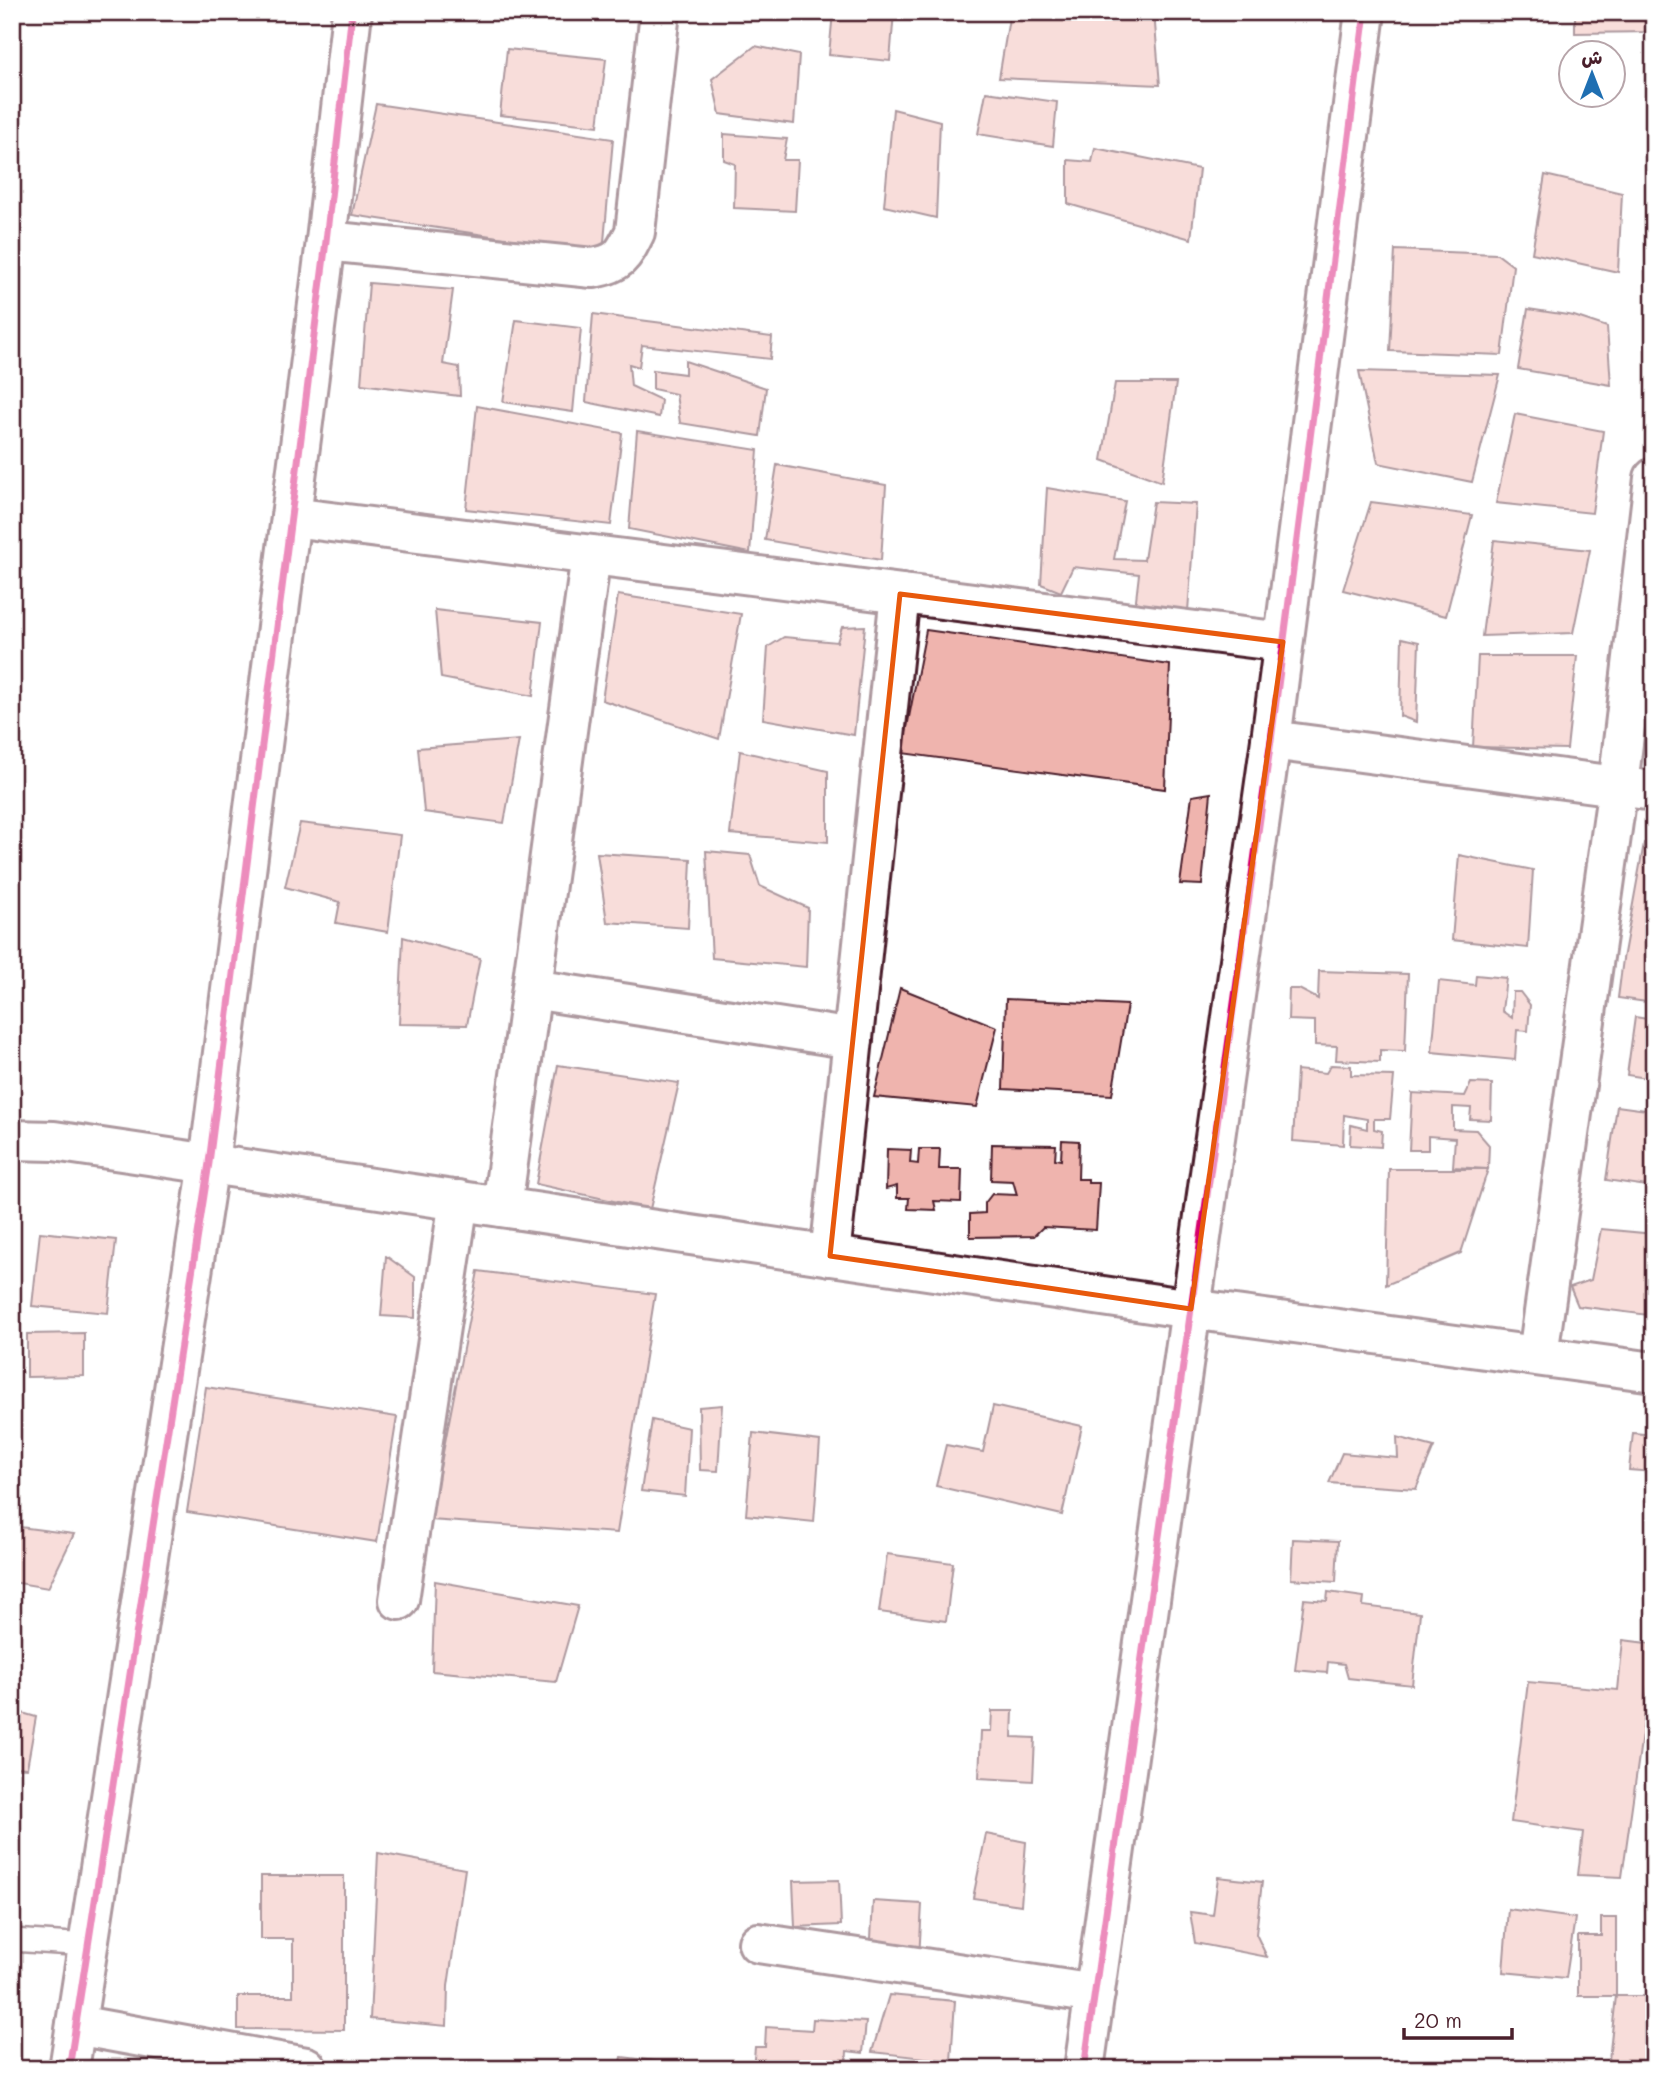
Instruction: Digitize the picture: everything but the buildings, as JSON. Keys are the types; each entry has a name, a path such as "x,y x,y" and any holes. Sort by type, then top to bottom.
{"street":[{"path":"69,2069 209,1163 326,241 352,12"},
{"path":"326,241 593,268 613,264 625,253 635,232 660,12"},
{"path":"1084,2069 1271,740 1365,12"},
{"path":"1538,1355 1636,789 1654,478"},
{"path":"291,517 1283,642"},
{"path":"502,1207 591,555"},
{"path":"830,1256 900,594"},
{"path":"1271,740 1636,789"},
{"path":"532,989 853,1039"},
{"path":"12,1140 54,1140 1191,1310 1654,1372"},
{"path":"399,1600 459,1200"},
{"path":"758,1944 1095,1994"},
{"path":"76,2025 306,2067"}],"lane":[{"path":"12,1940 88,1945"}],"highlighted area":[{"path":"900,594 1283,642 1191,1309 830,1256"}],"cycle path":[{"path":"69,2069 209,1163 326,241 352,12"},
{"path":"1084,2069 1271,740 1365,12"}]}
